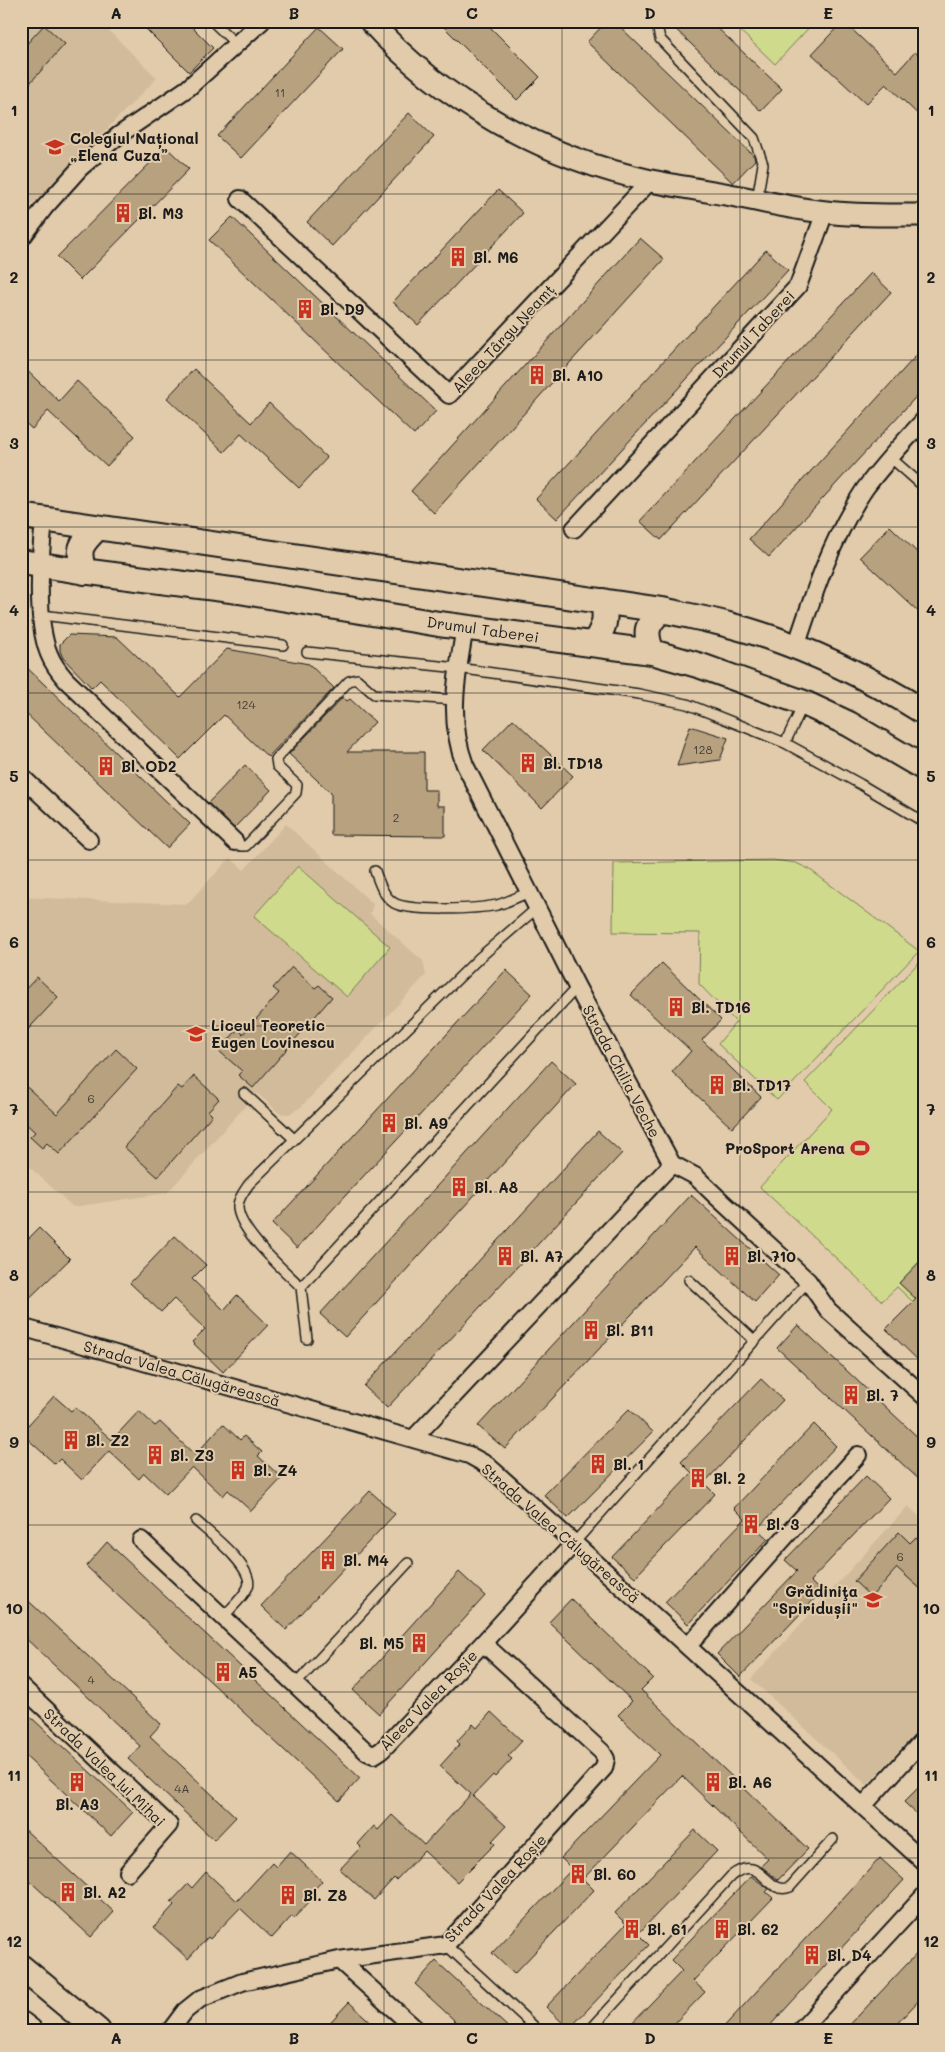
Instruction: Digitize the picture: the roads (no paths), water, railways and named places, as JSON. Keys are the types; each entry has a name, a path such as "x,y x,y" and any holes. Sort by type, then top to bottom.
{"main road":[{"path":"32,519 662,610 730,625 796,647 869,680 924,712"},
{"path":"84,572 79,550 84,540 96,529"},
{"name":"Drumul Taberei","path":"30,564 239,592 464,627 652,652 701,666 804,703 849,724 924,768"},
{"path":"594,644 604,627 606,614 603,601"},
{"path":"652,652 647,632 649,624 662,610"},
{"path":"21,1967 98,2031"},
{"path":"21,2024 30,2031"}],"street":[{"path":"21,239 45,206 80,168 119,135 188,88 262,21"},
{"path":"370,21 417,66 452,94 496,123 540,144 592,164 650,181 825,212 924,215"},
{"name":"Aleea Târgu Neamț","path":"240,199 449,395 650,181"},
{"name":"Drumul Taberei","path":"574,529 798,286 825,212"},
{"path":"796,647 811,600 833,545 865,489 890,457 924,420"},
{"path":"32,519 30,564 42,615 44,636 49,654 56,668 66,680 235,842"},
{"name":"Strada Chilia Veche","path":"464,627 454,700 458,746 465,765 577,987 672,1164"},
{"path":"21,776 89,840"},
{"path":"413,1439 672,1164 695,1176 808,1281 828,1310 923,1393"},
{"name":"Strada Valea Călugărească","path":"21,1328 469,1455 486,1465 574,1542 924,1862"},
{"path":"688,1646 858,1455"},
{"name":"Aleea Valea Roșie","path":"141,1540 366,1752 374,1755 382,1750 483,1643 574,1542"},
{"name":"Strada Valea Roșie","path":"170,2031 185,2010 212,1993 242,1982 340,1960 446,1945 604,1768 606,1759 602,1752 483,1643"},
{"name":"Strada Valea lui Mihai","path":"21,1686 169,1825 128,1872"},
{"path":"863,1806 924,1739"},
{"path":"800,2031 924,1896"},
{"path":"340,1960 418,2031"}],"lane":[{"path":"212,21 236,44"},
{"path":"656,21 660,39 754,138 764,164 757,200"},
{"path":"890,457 924,487"},
{"path":"42,615 283,645"},
{"path":"307,652 458,668 639,694 687,704 785,744 860,784 924,822"},
{"path":"235,842 241,846 246,846 296,793 297,785 277,766 276,759 349,681 356,679 374,694 454,700"},
{"path":"785,744 804,703"},
{"path":"375,870 380,887 388,898 394,903 410,908 497,905 530,892"},
{"path":"307,1338 301,1288 250,1236 241,1218 238,1206 242,1194 249,1184 479,958 537,908"},
{"path":"301,1288 577,987"},
{"path":"244,1093 294,1140"},
{"path":"689,1280 755,1341"},
{"path":"574,1542 808,1281"},
{"path":"196,1521 240,1561 248,1574 249,1585 245,1593 223,1617"},
{"path":"295,1685 408,1563"},
{"path":"589,2031 731,1876 739,1870 749,1868 758,1870 778,1889 790,1887 833,1840"},
{"path":"446,1945 539,2031"}],"place":[{"name":"Colegiul Național „Elena Cuza”","path":"55,147"},
{"name":"Bl. M3","path":"123,213"},
{"name":"Bl. M6","path":"458,257"},
{"name":"Bl. D9","path":"305,309"},
{"name":"Bl. A10","path":"537,375"},
{"name":"Bl. TD18","path":"528,763"},
{"name":"Bl. OD2","path":"106,766"},
{"name":"Bl. TD16","path":"676,1007"},
{"name":"Liceul Teoretic Eugen Lovinescu","path":"196,1034"},
{"name":"Bl. TD17","path":"717,1085"},
{"name":"Bl. A9","path":"389,1123"},
{"name":"ProSport Arena","path":"860,1148"},
{"name":"Bl. A8","path":"459,1187"},
{"name":"Bl. A7","path":"505,1256"},
{"name":"Bl. 710","path":"732,1256"},
{"name":"Bl. B11","path":"591,1330"},
{"name":"Bl. 7","path":"851,1395"},
{"name":"Bl. Z2","path":"71,1440"},
{"name":"Bl. Z3","path":"155,1455"},
{"name":"Bl. 1","path":"598,1464"},
{"name":"Bl. Z4","path":"238,1470"},
{"name":"Bl. 2","path":"698,1478"},
{"name":"Bl. 3","path":"751,1524"},
{"name":"Bl. M4","path":"328,1560"},
{"name":"Grădiniţa \"Spiridușii\"","path":"873,1600"},
{"name":"Bl. M5","path":"419,1643"},
{"name":"A5","path":"223,1672"},
{"name":"Bl. A3","path":"77,1782"},
{"name":"Bl. A6","path":"713,1782"},
{"name":"Bl. 60","path":"578,1874"},
{"name":"Bl. A2","path":"68,1892"},
{"name":"Bl. Z8","path":"288,1895"},
{"name":"Bl. 61","path":"632,1929"},
{"name":"Bl. 62","path":"722,1929"},
{"name":"Bl. D4","path":"812,1955"}]}
